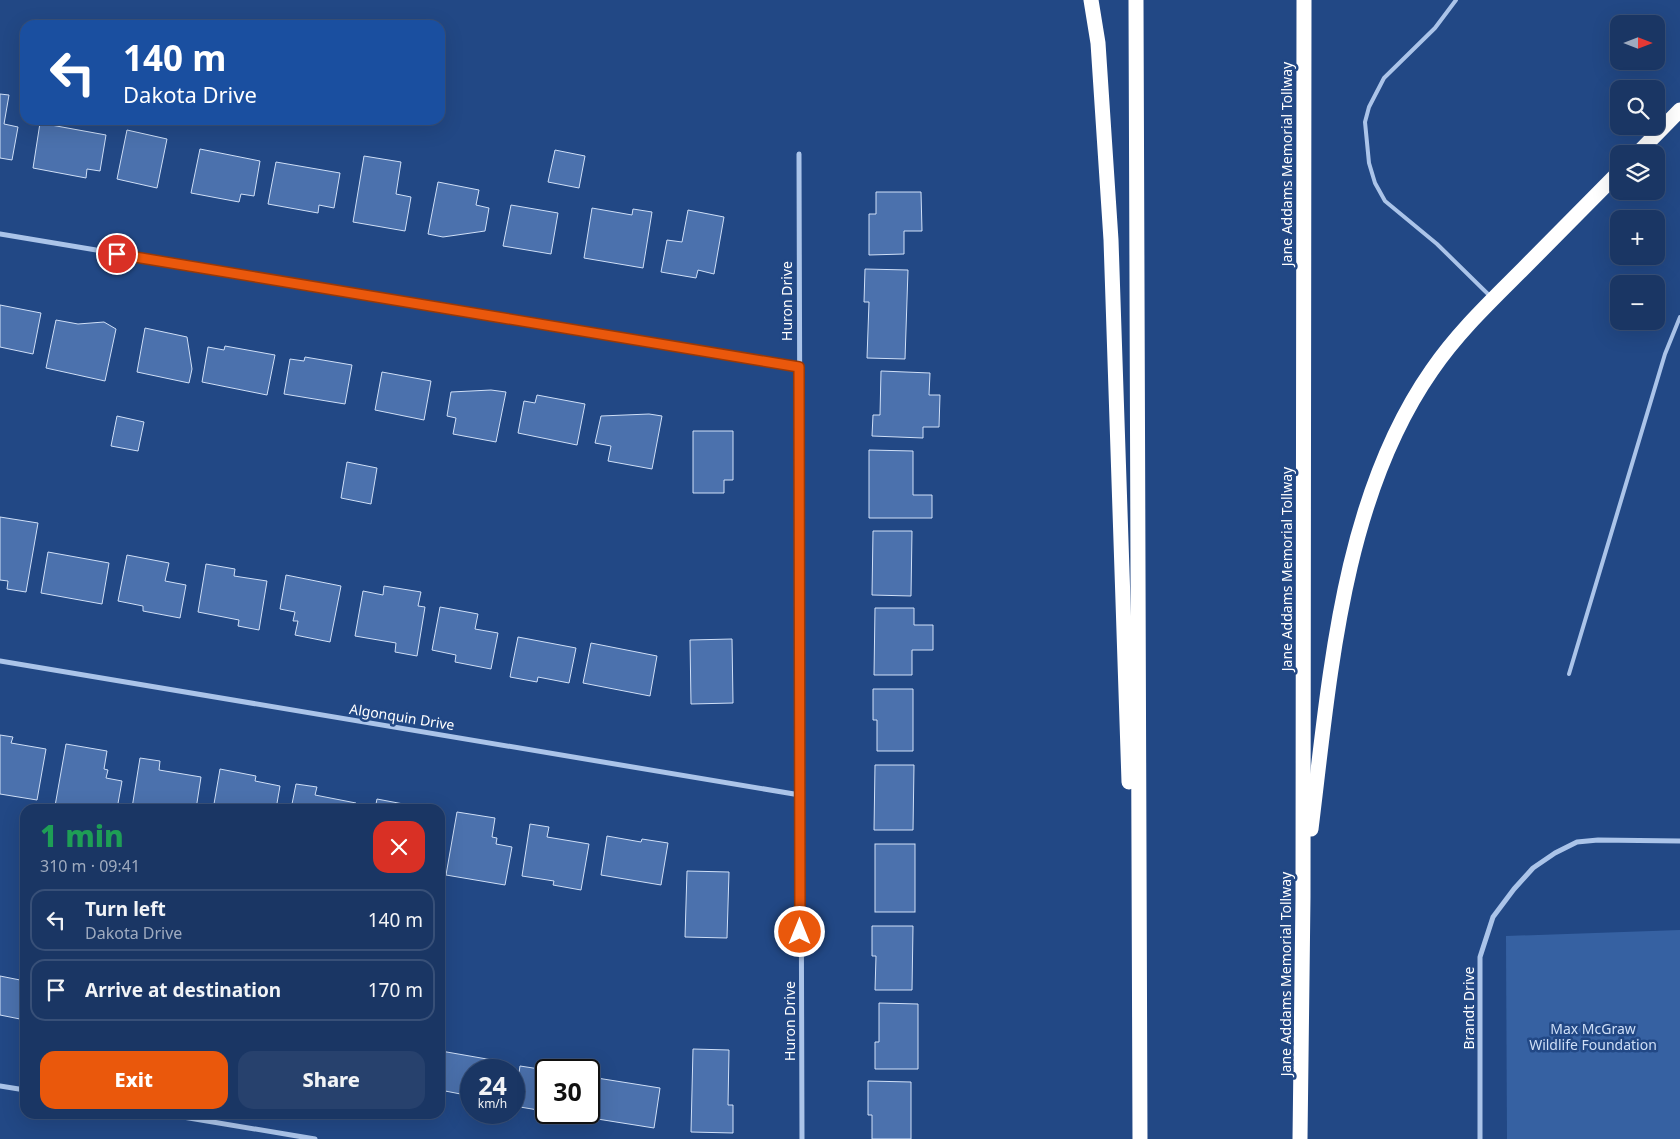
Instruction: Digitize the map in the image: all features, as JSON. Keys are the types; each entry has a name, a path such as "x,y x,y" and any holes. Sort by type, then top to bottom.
{"highway":[{"path":"1091,0 1098,43 1111,240 1140,1119"},
{"path":"1136,0 1140,1139"},
{"name":"Jane Addams Memorial Tollway","path":"1300,1139 1303,897 1304,0"},
{"path":"1646,145 1680,110"},
{"path":"1303,897 1335,643 1354,550 1377,475 1395,434 1416,394 1433,368 1467,324 1610,181"}],"street":[{"name":"Huron Drive","path":"799,154 802,1139"},
{"path":"0,234 799,367"},
{"name":"Algonquin Drive","path":"0,661 800,795"},
{"name":"Brandt Drive","path":"1480,1139 1480,957 1493,917 1533,868 1577,842 1598,840 1680,841"},
{"path":"0,1086 20,1089"},
{"path":"195,1119 315,1139"}],"lane":[{"path":"1456,0 1435,28 1384,78 1369,107 1365,122 1369,163 1375,183 1384,201 1438,244 1493,299"},
{"path":"1569,674 1664,354 1680,317"}],"green space":[{"name":"Max McGraw Wildlife Foundation","path":"1680,930 1680,1139 1507,1139 1506,936"}],"building":[{"path":"0,94 9,95 4,124 18,127 12,160 0,158"},
{"path":"40,125 51,125 106,135 100,171 87,169 86,178 33,168"},
{"path":"127,130 167,139 157,188 117,179"},
{"path":"200,149 260,161 254,196 241,194 239,202 191,193"},
{"path":"555,150 585,156 579,188 548,182"},
{"path":"364,156 401,162 396,194 411,197 405,231 353,222"},
{"path":"276,162 340,173 334,208 319,205 318,213 268,204"},
{"path":"438,182 479,190 476,205 489,208 485,231 443,237 428,234"},
{"path":"876,192 921,192 922,231 904,231 904,254 869,255 869,214 876,214"},
{"path":"511,205 558,213 551,254 503,246"},
{"path":"592,208 632,215 633,209 652,212 643,268 584,258"},
{"path":"688,210 724,217 714,274 698,270 696,278 661,272 667,240 682,242"},
{"path":"865,269 908,270 905,359 867,358 869,302 864,302"},
{"path":"0,305 41,313 33,354 0,347"},
{"path":"56,320 78,324 104,322 116,329 105,381 46,368"},
{"path":"145,328 187,337 192,369 189,383 137,372"},
{"path":"225,346 275,355 267,395 202,382 208,347 224,350"},
{"path":"305,357 352,365 345,404 284,394 290,359 304,361"},
{"path":"881,371 930,373 929,395 940,395 939,427 923,427 923,438 872,436 873,415 880,415"},
{"path":"382,372 431,381 424,420 375,410"},
{"path":"491,390 506,392 496,442 453,434 456,418 447,416 451,392"},
{"path":"537,395 585,404 577,445 518,433 524,401 535,403"},
{"path":"649,414 662,416 652,469 608,461 611,446 595,443 601,416"},
{"path":"117,416 144,422 138,451 111,446"},
{"path":"693,431 733,431 733,480 724,480 724,493 693,493"},
{"path":"869,450 913,451 913,495 932,495 932,518 869,518"},
{"path":"347,462 377,468 371,504 341,498"},
{"path":"0,517 38,523 26,592 7,589 8,581 0,580"},
{"path":"873,531 912,531 911,596 872,595"},
{"path":"48,552 109,563 102,604 41,593"},
{"path":"127,555 169,563 165,581 186,585 180,618 143,611 143,606 118,601"},
{"path":"206,564 235,569 234,576 267,581 259,630 238,626 239,620 198,612"},
{"path":"286,575 341,586 330,642 295,635 298,621 293,621 295,612 280,609"},
{"path":"384,586 421,592 418,606 425,607 417,656 395,652 396,643 355,636 363,591 383,595"},
{"path":"440,607 478,614 475,629 498,633 491,669 455,662 456,655 432,650"},
{"path":"875,608 914,608 914,625 933,625 933,650 912,650 912,675 874,675"},
{"path":"518,637 576,648 569,683 538,677 537,682 510,677"},
{"path":"732,639 733,703 691,704 690,640"},
{"path":"591,643 657,656 650,696 583,683"},
{"path":"873,689 913,689 913,751 877,751 877,720 873,720"},
{"path":"0,735 13,737 11,743 46,749 37,800 0,794"},
{"path":"66,744 107,751 104,769 108,770 106,778 122,781 118,804 55,804"},
{"path":"140,758 160,761 159,770 201,777 197,804 133,804"},
{"path":"875,765 914,765 913,830 874,830"},
{"path":"220,769 256,776 255,781 280,786 277,804 214,804"},
{"path":"296,784 317,787 315,795 356,803 356,804 292,804"},
{"path":"377,799 403,804 376,804"},
{"path":"457,812 495,818 492,837 497,838 496,844 512,847 505,885 446,875"},
{"path":"530,824 549,827 547,837 589,844 581,890 553,885 554,881 522,876"},
{"path":"607,836 641,842 642,839 668,843 661,885 601,875"},
{"path":"875,844 915,844 915,912 875,912"},
{"path":"687,871 729,872 727,938 685,937"},
{"path":"872,926 913,926 912,990 875,990 876,956 872,956"},
{"path":"0,976 20,980 20,1019 0,1015"},
{"path":"879,1003 918,1004 918,1069 875,1069 875,1042 879,1042"},
{"path":"693,1049 729,1050 728,1105 733,1105 733,1133 691,1132"},
{"path":"445,1052 487,1059 460,1059 460,1094 445,1091"},
{"path":"525,1067 535,1068 535,1110 525,1108"},
{"path":"600,1078 660,1088 654,1128 600,1119"},
{"path":"868,1081 911,1082 911,1139 872,1139 872,1115 868,1115"}],"route":[{"path":"117,254 799,367 800,932"}]}
